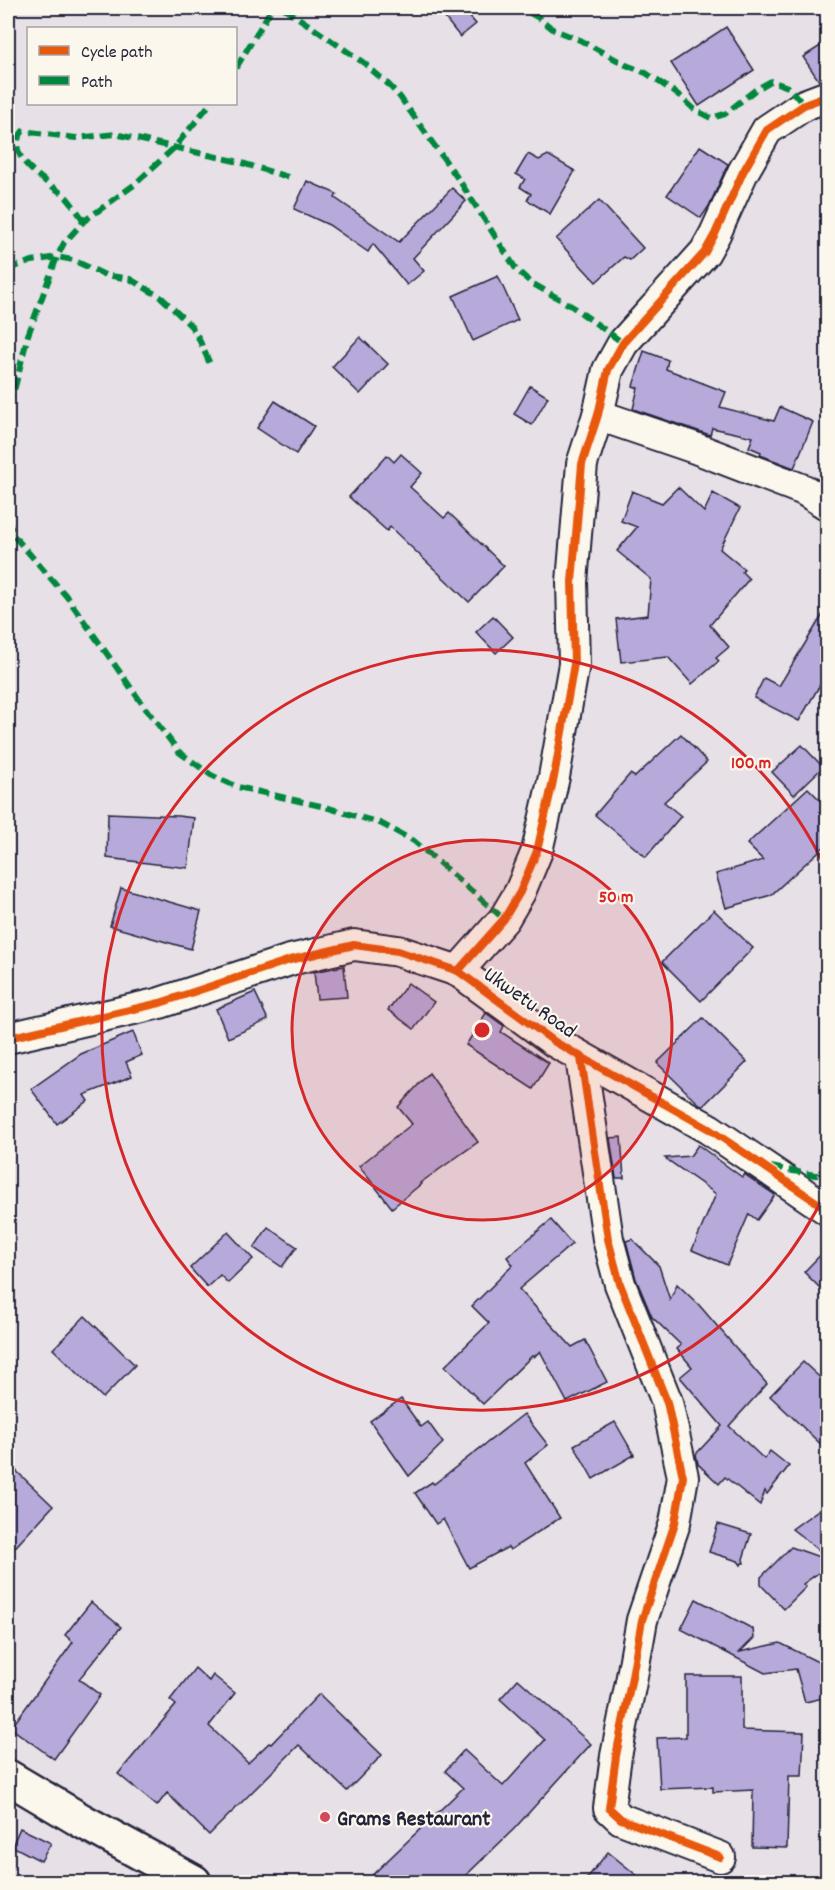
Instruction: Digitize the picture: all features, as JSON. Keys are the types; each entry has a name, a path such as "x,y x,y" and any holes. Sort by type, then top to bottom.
{"street":[{"path":"458,972 504,919 520,892 537,851 554,777 574,664 572,582 582,464 598,415 609,370 623,343 705,252 716,234 743,172 767,130 804,105 828,96"},
{"path":"598,415 695,448 804,490 828,505"},
{"name":"Ukwetu Road","path":"8,1038 160,1003 290,960 354,945 398,951 458,972 555,1042 709,1129 828,1210"},
{"path":"581,1058 608,1239 620,1284 667,1402 683,1477 675,1523 642,1620 632,1682 616,1756 609,1808 621,1819 720,1857"},
{"path":"8,1777 82,1821 195,1882"}],"building":[{"path":"437,8 462,8 476,24 460,37"},
{"path":"726,27 754,70 699,106 671,63"},
{"path":"828,41 828,79 819,81 803,57"},
{"path":"700,146 728,164 701,218 667,195"},
{"path":"528,154 539,160 548,155 575,171 550,214 527,200 531,194 520,187 525,179 516,174"},
{"path":"307,181 337,194 335,198 399,242 452,188 466,201 413,258 424,271 407,285 373,244 368,252 329,225 294,209"},
{"path":"599,200 643,248 630,260 624,257 596,282 556,239"},
{"path":"498,276 518,320 473,341 453,296"},
{"path":"360,337 388,364 360,394 332,367"},
{"path":"644,351 668,360 666,369 726,392 720,407 774,421 780,407 813,422 794,468 760,455 761,452 749,447 753,437 712,428 710,435 633,409 638,388 633,386"},
{"path":"530,386 548,397 532,425 514,414"},
{"path":"275,401 314,426 296,454 257,428"},
{"path":"401,454 422,473 410,487 444,518 449,513 504,566 469,602 390,527 387,531 349,497 387,455 394,462"},
{"path":"678,487 704,512 713,493 740,508 720,549 744,569 742,572 749,579 710,625 729,647 716,658 719,661 692,684 668,657 621,662 616,619 648,615 651,579 617,551 637,527 621,521 632,491 662,503"},
{"path":"828,606 828,671 799,721 754,698 764,678 779,686"},
{"path":"493,616 513,637 496,653 476,632"},
{"path":"681,734 707,762 664,802 681,816 646,857 595,815 630,774 635,777"},
{"path":"802,745 823,767 794,795 772,772"},
{"path":"808,788 828,808 828,843 771,895 726,908 716,874 763,860 747,844"},
{"path":"108,813 194,818 188,868 107,858"},
{"path":"121,888 201,911 191,949 110,926"},
{"path":"714,910 753,948 701,1001 662,962"},
{"path":"344,966 347,997 317,999 314,972"},
{"path":"408,983 434,1002 414,1029 388,1010"},
{"path":"255,992 268,1020 228,1038 216,1009"},
{"path":"486,1013 504,1026 501,1032 549,1063 533,1089 466,1045"},
{"path":"703,1018 747,1062 703,1106 657,1063"},
{"path":"133,1032 142,1055 126,1062 132,1076 84,1095 88,1101 57,1124 31,1089 81,1054"},
{"path":"429,1073 478,1142 420,1183 392,1208 359,1166 412,1124 398,1107"},
{"path":"621,1137 624,1178 616,1178 610,1138"},
{"path":"698,1145 742,1177 744,1174 775,1195 757,1220 749,1214 727,1265 692,1250 716,1194 665,1158 690,1156"},
{"path":"551,1220 572,1244 519,1289 572,1347 585,1340 607,1382 567,1402 540,1351 483,1404 445,1366 489,1323 472,1306 513,1265 507,1257"},
{"path":"268,1227 297,1247 282,1267 254,1248"},
{"path":"228,1232 253,1259 228,1283 220,1275 207,1287 190,1268"},
{"path":"632,1239 659,1266 670,1300 677,1284 699,1305 767,1384 729,1426 764,1459 770,1451 789,1466 767,1494 765,1491 760,1505 725,1477 719,1484 698,1464 696,1454 722,1426 680,1377 692,1367 677,1349 681,1345 652,1317 636,1279 626,1241"},
{"path":"828,1247 828,1296 804,1272"},
{"path":"85,1316 135,1365 103,1398 53,1349"},
{"path":"803,1362 828,1385 828,1451 770,1396"},
{"path":"401,1399 421,1427 428,1422 443,1443 409,1476 370,1421"},
{"path":"524,1414 548,1445 525,1463 560,1518 510,1550 508,1547 469,1568 443,1519 436,1524 415,1493 432,1482 434,1484"},
{"path":"615,1422 634,1455 593,1479 574,1445"},
{"path":"8,1463 53,1506 8,1555"},
{"path":"828,1503 828,1557 792,1529"},
{"path":"718,1524 751,1534 743,1559 744,1563 741,1565 738,1561 709,1552"},
{"path":"791,1547 828,1560 828,1566 803,1584 806,1587 784,1609 761,1585 761,1577"},
{"path":"696,1599 753,1629 754,1638 740,1652 780,1643 828,1667 828,1697 805,1702 796,1669 765,1673 681,1629"},
{"path":"91,1602 121,1627 79,1679 100,1695 54,1759 11,1728 73,1642 65,1635"},
{"path":"195,1668 209,1681 213,1675 235,1693 209,1726 248,1763 269,1743 271,1744 319,1694 382,1755 347,1791 299,1745 209,1835 167,1793 157,1806 118,1774 176,1705 170,1700"},
{"path":"686,1676 742,1676 742,1730 804,1732 802,1776 789,1776 787,1848 752,1847 753,1790 713,1792 713,1787 660,1789 657,1738 686,1737"},
{"path":"518,1679 591,1744 514,1829 459,1882 365,1882 463,1788 445,1771 464,1750 503,1786 545,1740 500,1699"},
{"path":"20,1828 51,1843 41,1861 12,1846"},
{"path":"608,1852 645,1882 584,1882"}],"marked path":[{"path":"237,66 272,8"},
{"path":"284,8 364,63 400,97 461,183 516,269 530,282 573,307 623,343"},
{"path":"513,8 526,11 554,30 580,40 646,73 680,96 695,110 711,118 725,114 755,90 771,81 788,87 804,105"},
{"path":"8,406 28,335 64,243 84,221 134,185 174,148 209,105"},
{"path":"84,221 67,198 40,178 23,160 18,150 18,141 23,131 76,138 115,134 235,161 291,178"},
{"path":"8,269 32,261 57,257 73,260 105,275 130,279 162,298 191,326 210,364"},
{"path":"8,519 14,536 67,597 179,752 211,775 238,787 325,807 380,823 414,841 504,919"},
{"path":"771,1167 815,1175 828,1175"}],"cycle path":[{"path":"458,971 504,919 520,892 537,851 554,777 574,664 572,582 582,464 598,415 608,370 623,343 705,252 743,172 767,130 804,105 828,96"},
{"path":"8,1038 160,1003 290,960 354,945 398,951 458,971 555,1042 709,1129 828,1210"},
{"path":"581,1058 608,1239 620,1284 667,1402 683,1477 675,1523 642,1620 616,1756 609,1808 621,1819 720,1857"}],"place":[{"name":"Grams Restaurant","path":"325,1817"}]}
